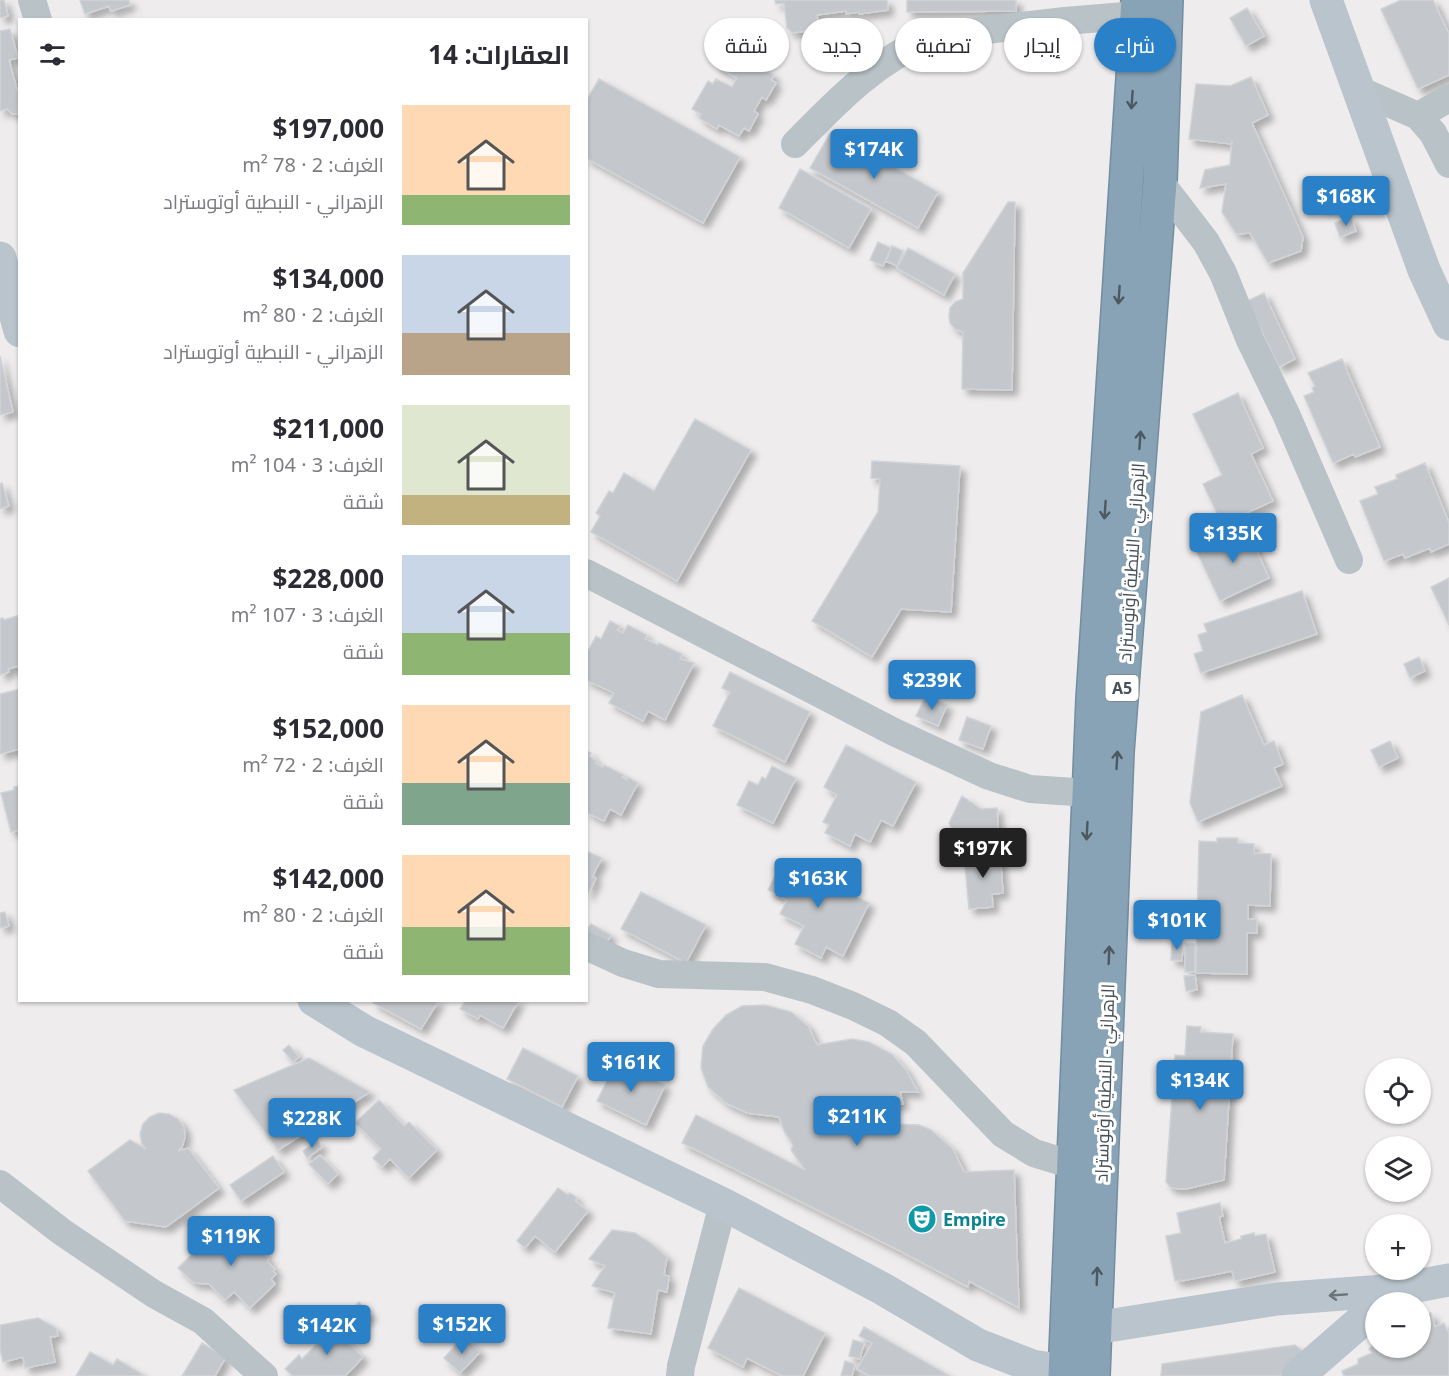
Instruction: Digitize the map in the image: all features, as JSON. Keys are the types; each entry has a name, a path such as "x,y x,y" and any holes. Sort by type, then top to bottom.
{"highway":[{"name":"الزهراني - النبطية أوتوستراد","path":"1074,1374 1095,1328 1117,752 1160,182 1166,0"},
{"name":"الزهراني - النبطية أوتوستراد","path":"1074,1374 1072,1165 1093,699 1138,8"}],"street":[{"path":"32,0 37,18"},
{"path":"1326,0 1424,270 1449,324"},
{"path":"795,144 852,86 914,44 934,36 1065,21 1138,8"},
{"path":"1359,90 1418,116 1432,134 1449,164"},
{"path":"1418,116 1449,98"},
{"path":"1160,182 1206,242 1222,273 1250,340 1291,424 1349,560"},
{"path":"0,258 18,325"},
{"path":"588,574 894,732 989,776 1030,789 1089,793"},
{"path":"588,947 623,963 659,974 765,977 812,990 852,1006 888,1023 916,1043 1003,1134 1034,1153 1072,1165"},
{"path":"317,1002 364,1031 723,1204 883,1290 978,1345 1032,1371 1074,1374"},
{"path":"0,1184 62,1232 154,1294 204,1321 264,1376"},
{"path":"680,1376 723,1204"},
{"path":"1411,1292 1449,1280"},
{"path":"1095,1328 1277,1299 1365,1300"},
{"path":"1298,1376 1365,1317"}],"building":[{"path":"0,0 4,0 8,16 0,18"},
{"path":"80,0 129,0 130,5 111,11 109,6 85,14"},
{"path":"775,0 887,0 888,10 859,14 859,12 846,14 846,11 817,15 817,18 801,18 801,32 793,33 789,30 789,18 786,18 784,3 776,4"},
{"path":"907,0 1016,0 1016,11 907,12"},
{"path":"1401,0 1433,0 1449,34 1449,75 1418,89 1381,9"},
{"path":"1247,8 1264,36 1246,46 1230,18"},
{"path":"10,29 18,58 9,60 18,90 18,114 12,114 7,109 0,111 0,31"},
{"path":"726,72 768,72 774,75 771,80 776,83 766,100 762,97 754,111 758,114 749,131 744,128 739,136 719,125 717,129 699,118 701,114 692,109 708,81 713,84 716,79 732,87 737,78"},
{"path":"1251,77 1268,115 1252,123 1303,237 1301,251 1268,263 1250,233 1236,234 1222,212 1226,184 1200,188 1205,170 1230,165 1232,144 1189,139 1196,84 1230,86"},
{"path":"599,79 740,157 703,223 588,159 588,98"},
{"path":"831,132 938,192 918,228 810,168"},
{"path":"800,169 871,209 849,248 779,208"},
{"path":"1329,186 1336,205 1324,209 1318,190"},
{"path":"1008,202 1015,202 1012,390 962,389 963,332 955,329 950,323 950,308 955,302 963,299 963,273"},
{"path":"1351,217 1356,231 1340,237 1335,223"},
{"path":"878,242 891,248 883,266 870,260"},
{"path":"892,246 903,251 897,266 886,261"},
{"path":"908,248 955,274 944,295 897,268"},
{"path":"1264,293 1295,359 1279,367 1247,301"},
{"path":"0,356 13,412 0,415"},
{"path":"1342,359 1380,447 1333,463 1304,396 1314,392 1312,388 1315,386 1308,373"},
{"path":"1238,393 1263,448 1251,454 1273,501 1222,524 1203,484 1222,475 1193,414"},
{"path":"695,419 751,450 677,581 591,532 600,516 596,513 609,491 613,493 624,473 654,491"},
{"path":"872,461 960,466 951,612 901,609 872,657 812,621 878,512 880,479 871,478"},
{"path":"1425,463 1449,523 1449,544 1431,552 1430,548 1405,558 1403,554 1384,561 1360,501 1378,494 1375,487 1397,479 1396,475"},
{"path":"2,483 9,506 0,509 0,484"},
{"path":"1246,527 1269,578 1220,601 1196,550"},
{"path":"1449,578 1449,625 1431,587"},
{"path":"1302,591 1317,634 1201,673 1194,654 1203,651 1198,635 1207,632 1204,624"},
{"path":"18,616 18,666 0,675 0,619"},
{"path":"610,621 620,626 617,630 623,633 628,625 647,635 645,639 682,654 680,659 694,663 665,720 648,711 643,721 609,703 614,693 588,681 588,651 596,636 601,639"},
{"path":"1419,657 1425,671 1410,678 1404,664"},
{"path":"730,672 810,712 785,762 713,726 730,692 722,688"},
{"path":"18,690 18,750 0,754 0,694"},
{"path":"1242,695 1264,745 1274,741 1283,764 1274,768 1282,786 1198,822 1190,803 1201,712"},
{"path":"926,696 947,705 938,726 916,716"},
{"path":"967,717 991,726 983,749 959,740"},
{"path":"1390,741 1398,758 1379,767 1371,750"},
{"path":"846,745 916,782 893,826 881,820 870,842 855,834 850,846 825,833 829,825 823,822 837,795 824,787"},
{"path":"588,752 591,753 589,756 597,761 595,763 603,767 604,765 624,775 622,777 627,780 628,777 638,783 621,815 610,809 604,821 588,813"},
{"path":"772,766 796,778 773,823 737,805 749,781 758,785 762,777 766,779"},
{"path":"18,786 18,830 11,832 1,793 14,790 14,787"},
{"path":"962,796 981,809 997,808 999,841 960,846 949,823"},
{"path":"1217,838 1238,838 1238,843 1254,844 1254,853 1271,854 1270,906 1248,905 1248,919 1257,919 1257,933 1247,933 1247,974 1196,973 1199,841 1217,842"},
{"path":"588,852 602,858 592,877 596,878 588,894"},
{"path":"1000,852 1003,893 992,894 993,907 969,909 964,855"},
{"path":"784,859 869,903 843,956 826,947 821,958 795,944 804,926 780,914 787,900 768,890"},
{"path":"641,892 706,925 686,963 621,929"},
{"path":"5,912 9,926 0,928 0,913"},
{"path":"591,924 611,935 604,947 588,938 588,928"},
{"path":"1172,942 1183,943 1182,961 1171,960"},
{"path":"1185,943 1195,944 1195,972 1185,972"},
{"path":"1195,975 1197,990 1186,991 1184,976"},
{"path":"373,1002 438,1002 421,1029"},
{"path":"465,1002 518,1002 503,1028 480,1015 478,1019 460,1009"},
{"path":"765,1005 791,1012 808,1026 817,1045 852,1039 869,1042 892,1054 906,1070 918,1092 900,1092 903,1104 889,1105 891,1124 919,1125 931,1130 953,1149 964,1172 1014,1170 1019,1308 969,1281 968,1287 682,1143 696,1115 805,1170 791,1150 793,1145 779,1117 747,1113 726,1103 708,1087 701,1068 703,1046 713,1029 726,1015 742,1006"},
{"path":"1187,1026 1201,1027 1200,1032 1233,1034 1224,1180 1186,1189 1171,1188 1166,1182 1175,1055 1185,1056"},
{"path":"289,1045 299,1057 293,1062 283,1050"},
{"path":"523,1048 578,1076 562,1107 507,1079"},
{"path":"309,1058 370,1092 278,1150 234,1090"},
{"path":"617,1061 665,1085 646,1125 597,1101"},
{"path":"379,1100 404,1126 409,1122 437,1150 409,1178 390,1159 382,1167 373,1158 381,1149 355,1123"},
{"path":"159,1113 169,1114 178,1119 184,1127 185,1137 178,1151 188,1148 219,1188 166,1227 125,1221 88,1171 130,1140 146,1149 142,1144 140,1134 143,1124 150,1117"},
{"path":"317,1140 322,1147 307,1158 303,1151"},
{"path":"320,1155 338,1174 328,1184 309,1164"},
{"path":"273,1156 284,1172 241,1201 230,1185"},
{"path":"558,1188 577,1198 575,1201 588,1211 555,1252 535,1236 525,1248 517,1241"},
{"path":"1220,1203 1223,1216 1219,1217 1225,1243 1254,1233 1255,1236 1266,1234 1275,1272 1235,1281 1232,1271 1175,1281 1166,1236 1181,1233 1177,1213"},
{"path":"218,1228 223,1234 228,1229 239,1240 243,1236 250,1243 252,1242 269,1259 267,1261 275,1269 273,1271 276,1274 271,1279 275,1284 250,1308 234,1292 225,1300 209,1284 194,1283 178,1268"},
{"path":"612,1230 635,1233 667,1257 664,1275 669,1276 667,1292 658,1290 651,1334 608,1328 615,1293 592,1286 605,1266 589,1259"},
{"path":"739,1288 825,1333 803,1376 782,1376 747,1358 743,1367 708,1348"},
{"path":"359,1302 371,1314 359,1325 347,1313"},
{"path":"1431,1313 1435,1327 1444,1323 1449,1334 1449,1376 1344,1376 1342,1371 1358,1364 1358,1359 1365,1356 1365,1358 1431,1358"},
{"path":"38,1318 56,1328 58,1336 50,1337 55,1362 25,1368 23,1357 3,1362 0,1349 0,1325"},
{"path":"332,1318 342,1327 337,1332 363,1357 345,1376 293,1376 285,1369 299,1355 302,1359 323,1338 317,1333"},
{"path":"864,1327 950,1376 870,1376 857,1369 872,1343 859,1336"},
{"path":"464,1336 480,1352 460,1373 444,1358"},
{"path":"853,1340 864,1343 860,1359 849,1356"},
{"path":"202,1343 226,1357 215,1376 182,1376"},
{"path":"1295,1345 1304,1352 1299,1362 1279,1376 1161,1376 1162,1364"},
{"path":"90,1352 113,1365 117,1359 142,1374 141,1376 76,1376"},
{"path":"845,1361 855,1364 852,1376 841,1376"}],"place":[{"name":"Empire","path":"922,1219"}]}
